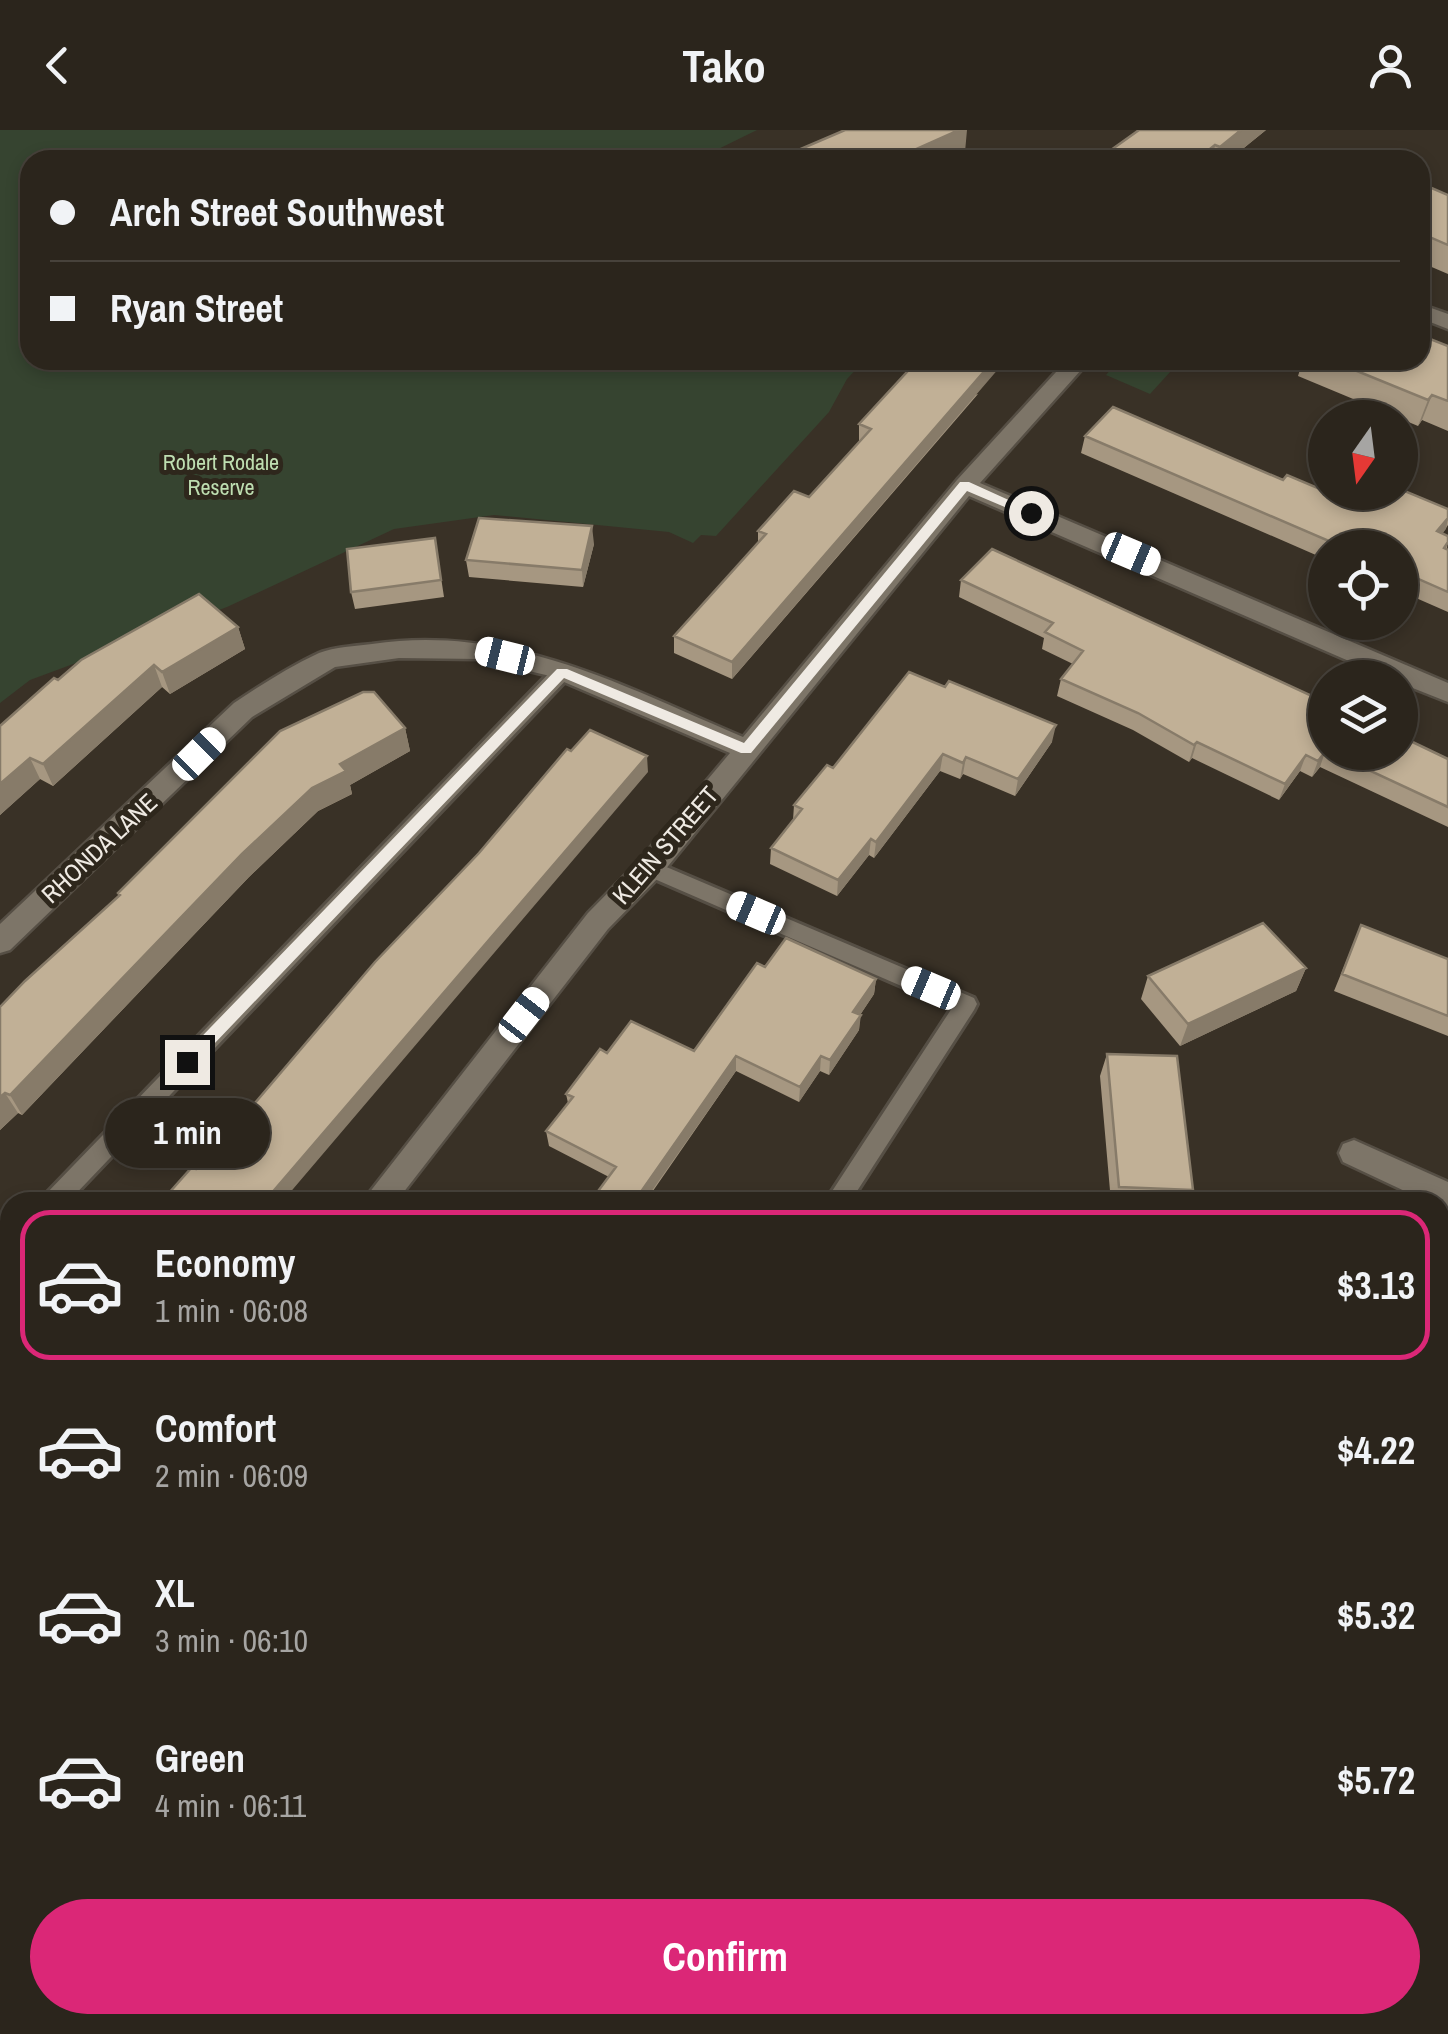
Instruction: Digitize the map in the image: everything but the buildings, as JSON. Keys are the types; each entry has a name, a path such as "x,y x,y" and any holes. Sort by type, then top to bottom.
{"street":[{"name":"KLEIN STREET","path":"386,1192 598,921 650,868 964,485 1071,370"},
{"path":"964,485 1448,693"},
{"name":"RHONDA LANE","path":"0,942 243,710 330,659 398,649 479,650 562,672 746,750"},
{"path":"1354,1153 1437,1192"}],"lane":[{"path":"64,1192 562,672"},
{"path":"650,868 966,1004 843,1192"}],"green space":[{"name":"Robert Rodale Reserve","path":"0,130 757,130 716,150 20,150 20,370 856,370 829,412 716,536 701,535 693,543 669,532 494,515 394,529 227,607 30,680 0,703"},
{"path":"1110,370 1172,370 1150,394 1106,375"}],"route":[{"path":"187,1062 562,672 746,750 964,485 1031,513"}]}
